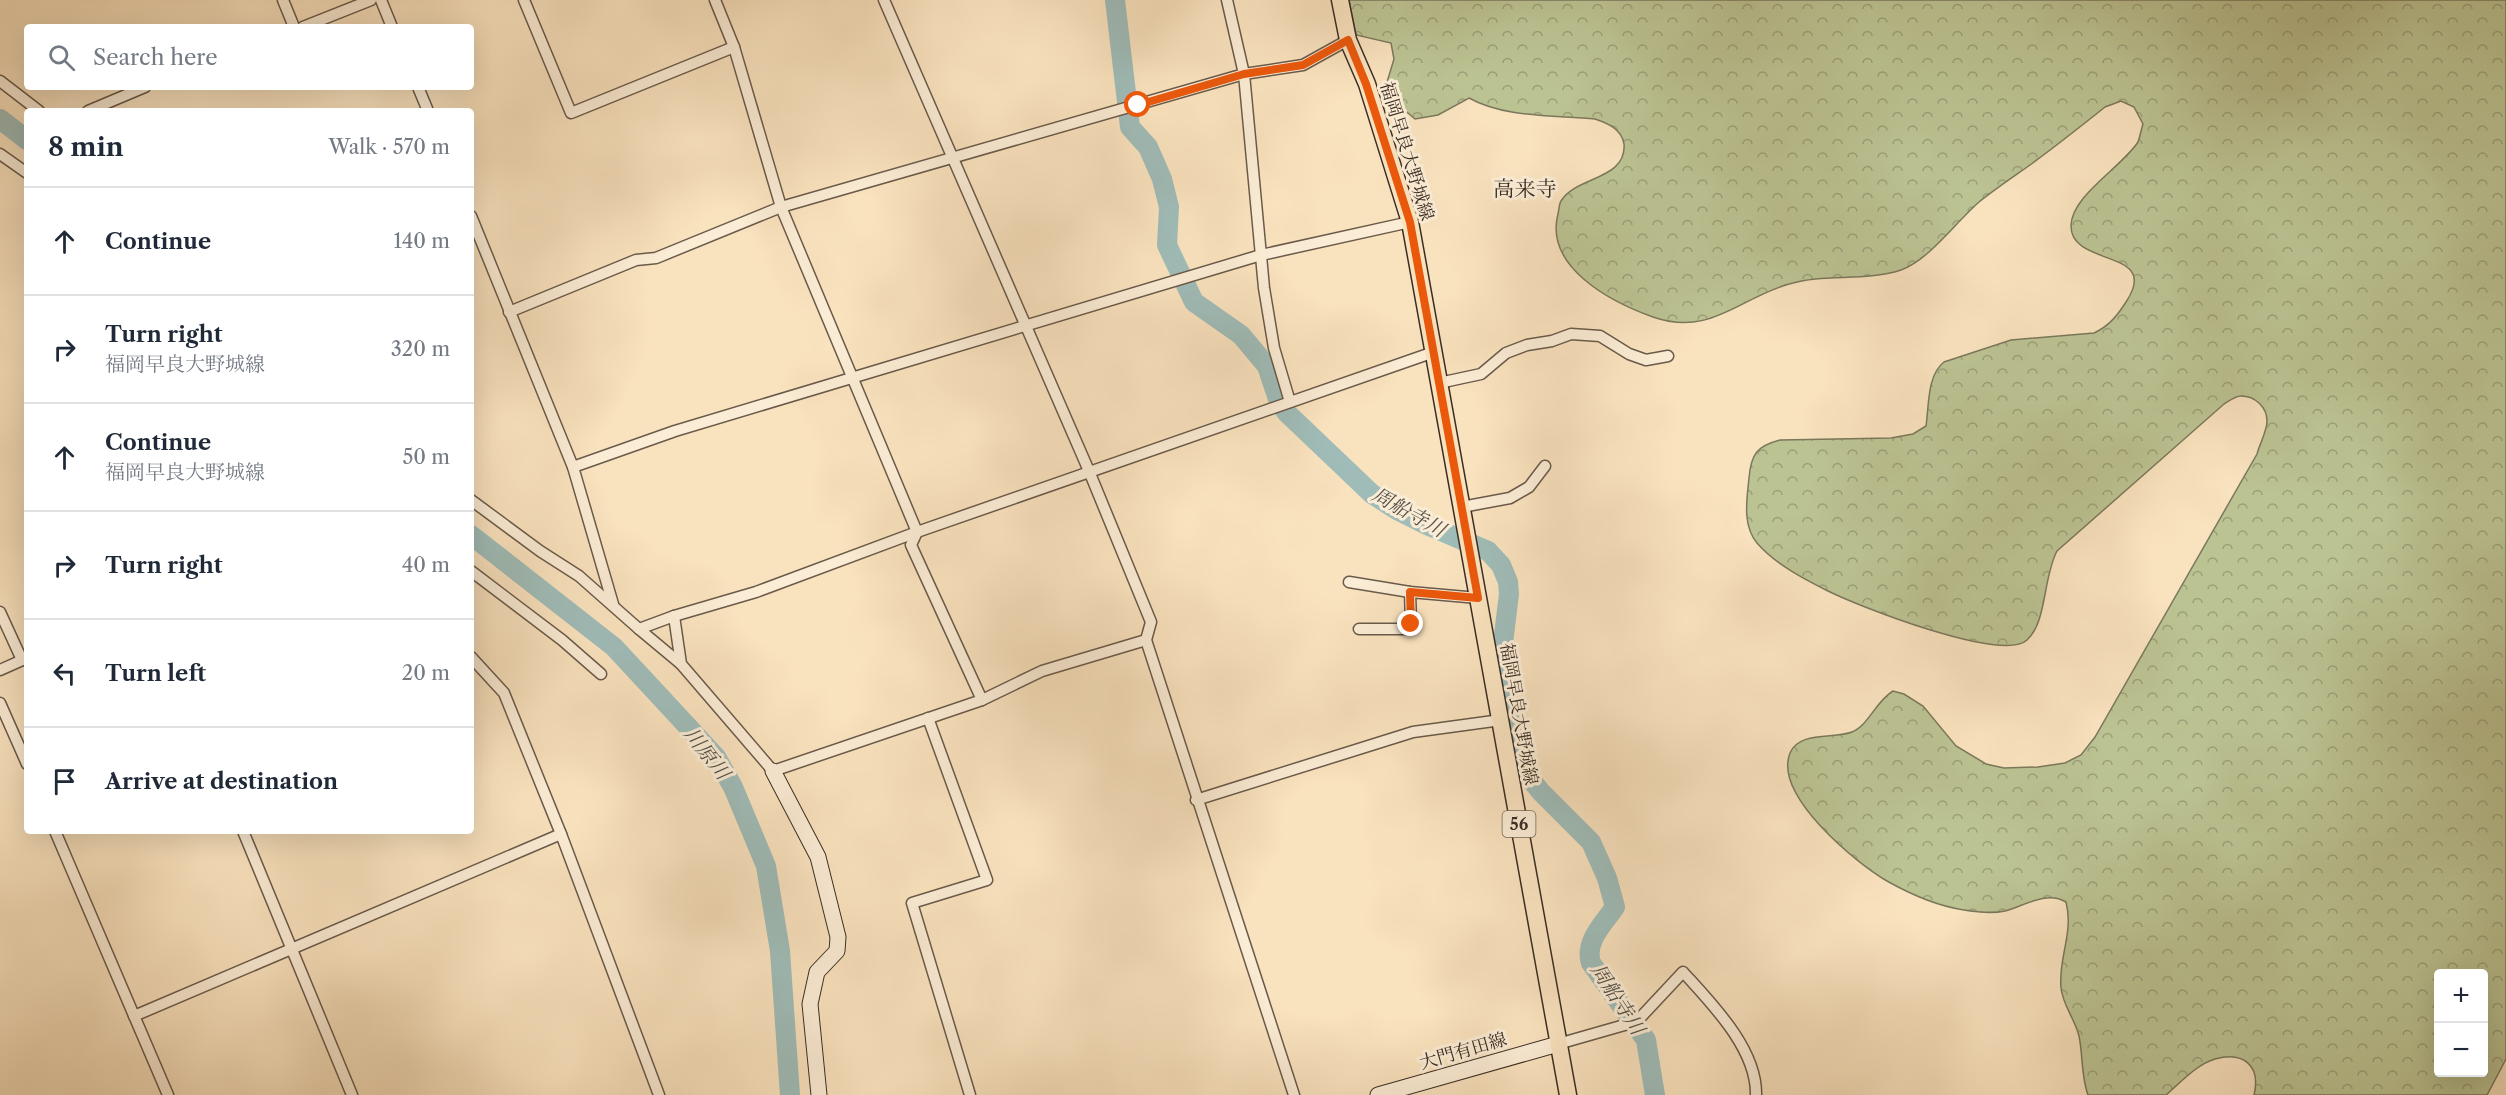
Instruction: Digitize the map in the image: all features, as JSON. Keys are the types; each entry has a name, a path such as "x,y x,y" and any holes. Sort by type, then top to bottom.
{"main road":[{"name":"福岡早良大野城線","path":"1340,0 1348,40 1366,84 1410,222 1568,1095"}],"street":[{"path":"283,0 293,24"},
{"path":"311,24 371,0"},
{"path":"381,0 391,24"},
{"path":"524,0 571,113 734,47"},
{"path":"715,0 734,47 781,207 917,532 911,545 982,700"},
{"path":"884,0 1089,471 1151,622 1146,640 1196,800 1247,945 1294,1095"},
{"path":"1227,0 1244,74 1264,288 1274,348 1290,402"},
{"path":"509,312 636,260 656,258 781,207 1244,74 1303,65 1348,40"},
{"path":"0,81 35,108"},
{"path":"95,108 138,90"},
{"path":"419,90 428,108"},
{"path":"0,154 24,171"},
{"path":"573,467 675,431 1261,255 1410,222"},
{"path":"474,224 573,467 613,605"},
{"path":"1439,383 1481,374 1506,353 1571,334 1600,336 1629,354 1646,360 1668,356"},
{"path":"639,629 674,616 756,592 1089,471 1434,352"},
{"path":"1462,507 1510,498 1529,487 1545,466"},
{"path":"474,502 540,551 579,576 681,664 773,771 818,857 838,937 837,951 817,972 810,1004 819,1095"},
{"path":"474,573 562,640 602,674"},
{"path":"1349,582 1410,592 1478,598"},
{"path":"1359,629 1405,629 1411,624 1410,592"},
{"path":"0,612 24,657"},
{"path":"674,616 681,664"},
{"path":"773,771 982,700 1042,671 1146,640"},
{"path":"0,670 24,659"},
{"path":"474,660 504,693 561,834 659,1095"},
{"path":"0,703 24,757"},
{"path":"928,718 987,880 912,903 970,1095"},
{"path":"1196,800 1413,732 1501,720"},
{"path":"57,834 168,1095"},
{"path":"244,834 352,1095"},
{"path":"134,1016 561,834"},
{"path":"1558,1044 1628,1024 1640,1018 1683,972 1725,1018 1756,1078 1756,1095"},
{"name":"大門有田線","path":"1378,1095 1558,1044"}],"green space":[{"path":"1349,0 2506,0 2506,1059 2487,1095 2254,1095 2255,1076 2248,1063 2242,1059 2225,1057 2208,1061 2189,1074 2166,1095 2088,1095 2079,1036 2061,988 2068,924 2066,902 2043,898 2005,911 1984,912 1954,908 1915,895 1873,872 1838,844 1805,807 1794,788 1788,770 1790,753 1795,746 1801,741 1845,734 1858,729 1893,691 1904,694 1923,706 1956,746 1986,764 2004,768 2038,767 2065,763 2081,755 2095,737 2257,454 2267,425 2265,411 2251,398 2237,397 2224,404 2057,551 2049,573 2038,622 2027,640 2013,645 1961,639 1930,630 1828,591 1790,570 1764,551 1752,536 1749,528 1747,503 1751,463 1757,452 1766,445 1780,440 1891,438 1913,434 1926,426 1934,375 1944,362 2011,340 2094,333 2112,320 2126,302 2134,285 2133,273 2124,265 2085,248 2075,239 2071,226 2073,215 2079,204 2131,152 2138,142 2143,124 2134,107 2121,101 2105,107 1979,202 1922,258 1901,270 1873,276 1816,279 1789,284 1708,319 1673,322 1653,317 1618,302 1584,280 1561,250 1556,233 1560,202 1568,193 1618,165 1623,156 1624,144 1617,131 1595,119 1514,112 1498,109 1469,98 1438,115 1415,119 1387,95 1387,82 1394,59 1391,43 1356,35"}],"waterway":[{"name":"周船寺川","path":"1115,0 1130,127 1148,147 1162,179 1169,207 1167,245 1194,302 1241,335 1267,366 1279,402 1287,413 1372,494 1427,525 1488,551 1501,565 1508,582 1509,594 1502,651 1506,699 1516,761 1541,792 1591,842 1607,878 1615,907 1593,940 1590,948 1591,963 1646,1040 1655,1095"},
{"name":"川原川","path":"0,119 24,138"},
{"name":"川原川","path":"474,537 614,647 716,757 733,787 766,866 780,951 790,1095"}],"district":[{"name":"高来寺","path":"1525,188"}],"route":[{"path":"1138,105 1244,74 1303,65 1348,40 1366,84 1410,222 1478,598 1410,592 1411,624"}]}
